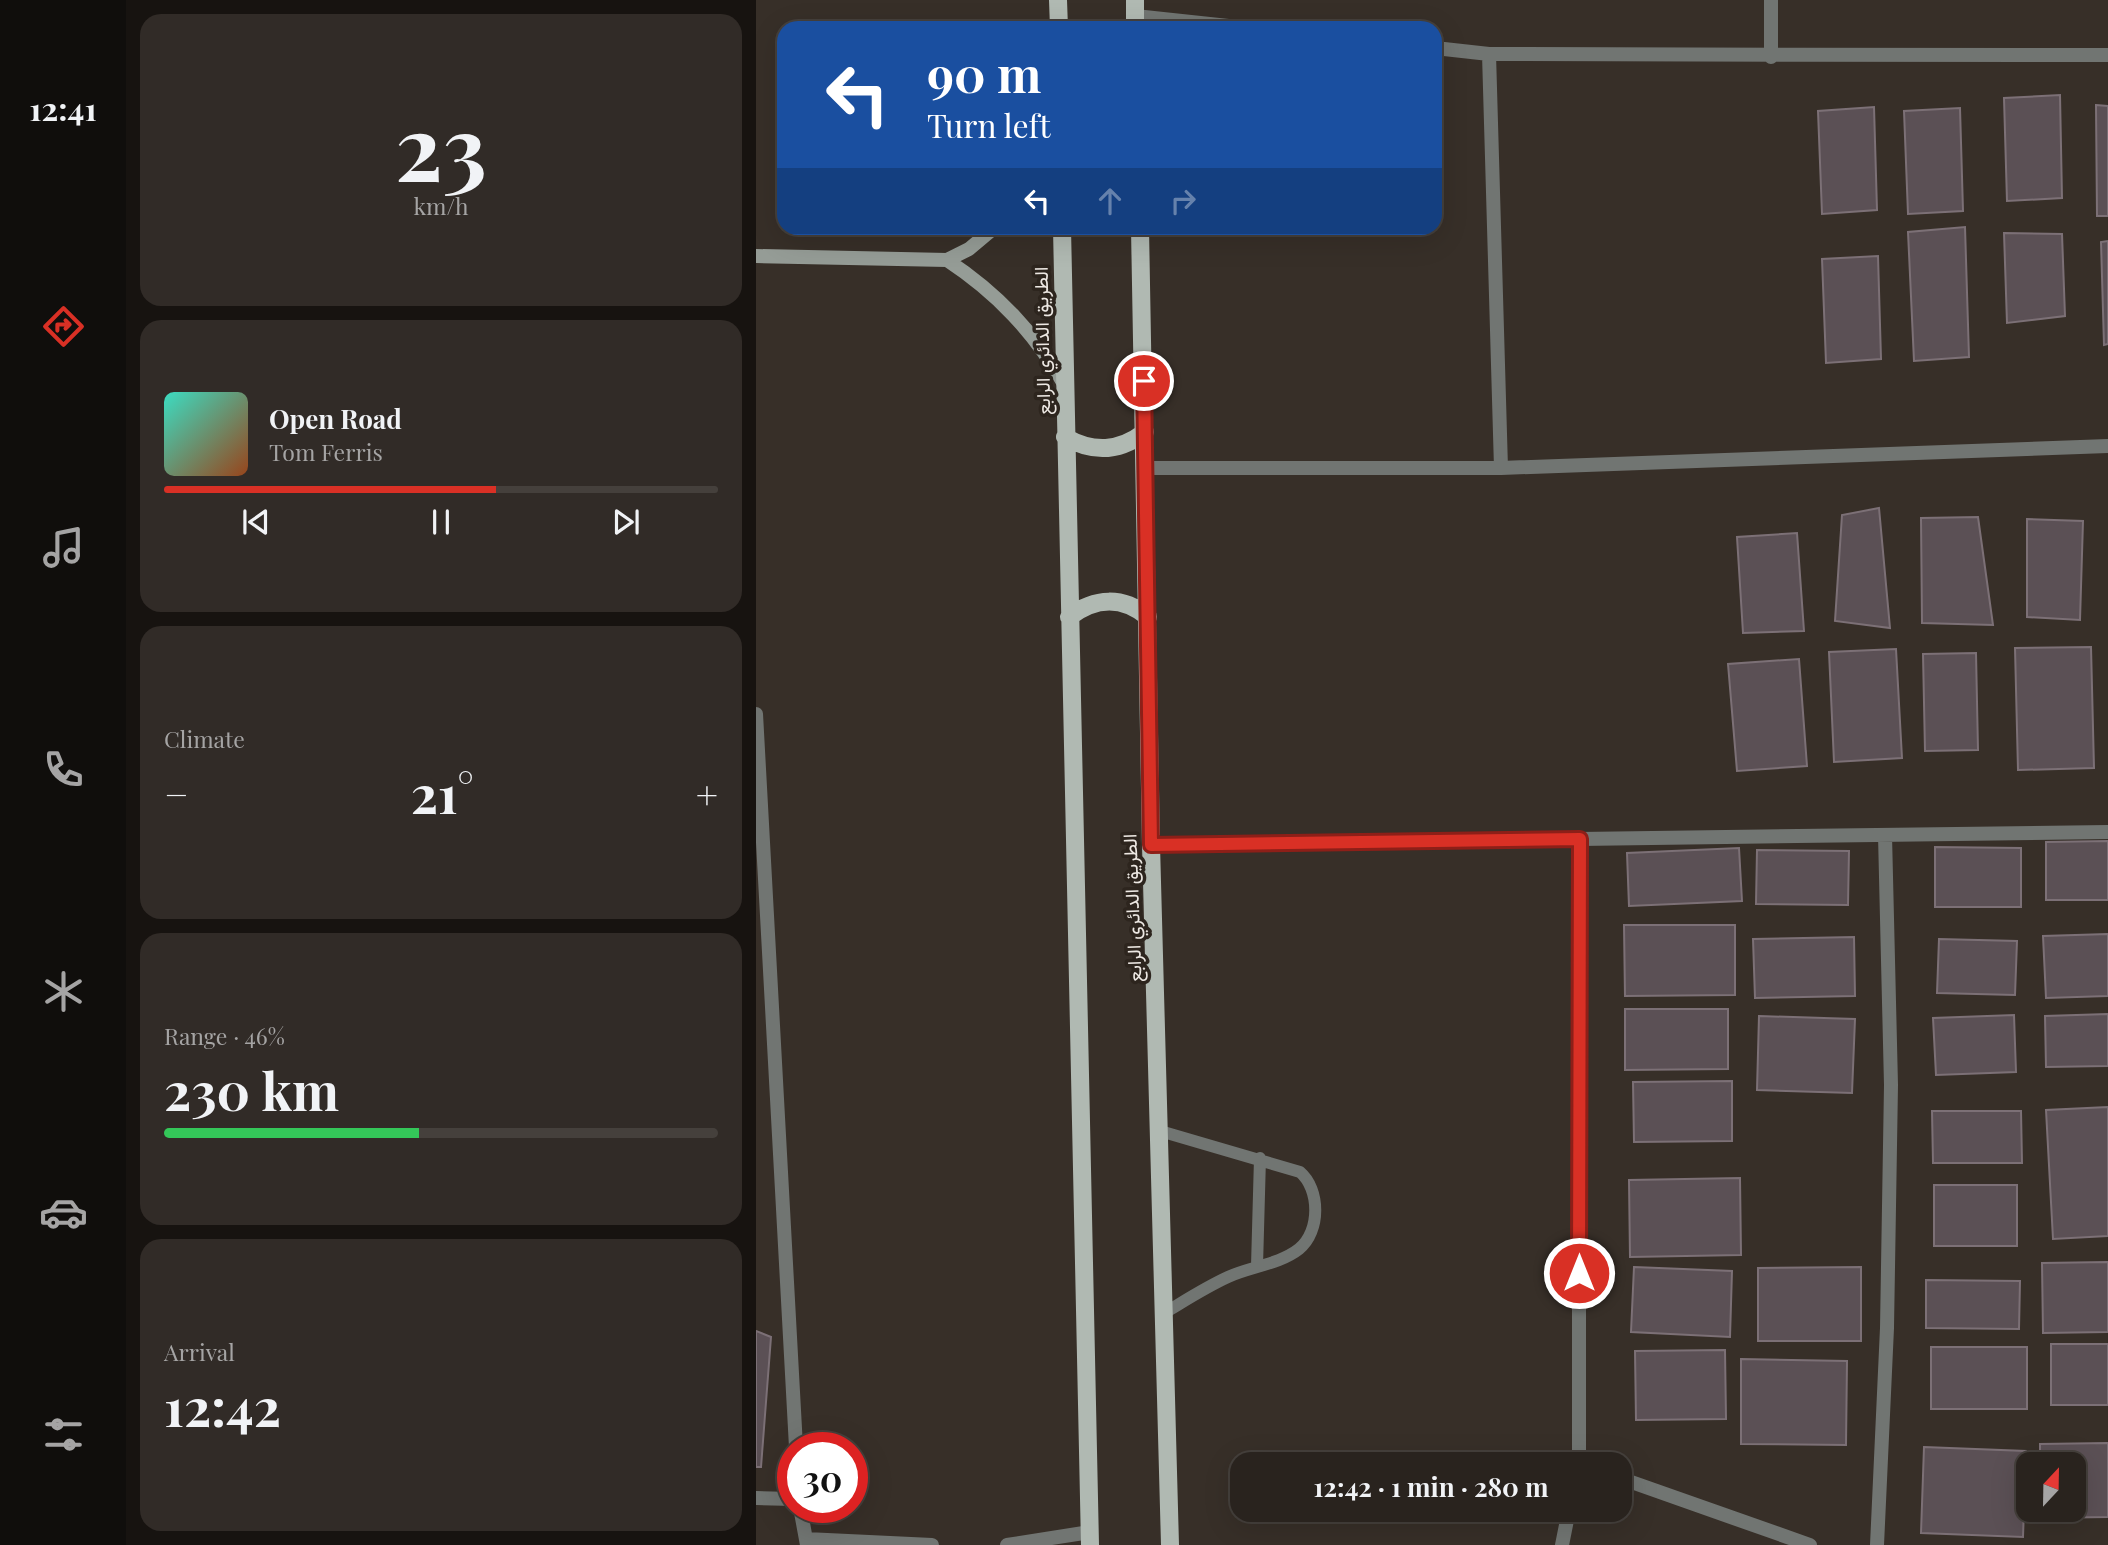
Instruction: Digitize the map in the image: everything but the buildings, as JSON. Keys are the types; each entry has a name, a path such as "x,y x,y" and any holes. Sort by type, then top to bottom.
{"main road":[{"path":"1058,0 1059,21"},
{"name":"الطريق الدائري الرابع","path":"1062,235 1090,1538"},
{"name":"الطريق الدائري الرابع","path":"1140,235 1151,845 1166,1312 1170,1545"},
{"path":"1065,437 1078,444 1106,449 1121,446 1145,432"},
{"path":"1069,618 1092,603 1106,601 1129,604 1148,617"}],"street":[{"path":"1771,0 1771,57"},
{"path":"1135,15 1187,21"},
{"path":"1442,49 1489,54 1771,57 1906,54 2108,55"},
{"path":"1489,54 1501,468"},
{"path":"756,256 947,260 969,249 986,235"},
{"path":"947,260 1002,301 1047,354 1064,384"},
{"path":"1146,468 1501,468 2108,446"},
{"path":"756,714 760,862 795,1432"},
{"path":"1151,845 2108,832"},
{"path":"1877,1545 1887,1328 1891,1085 1885,835"},
{"path":"1580,839 1580,1452"},
{"path":"1632,1482 1810,1545"},
{"path":"756,1498 777,1499"},
{"path":"1562,1545 1567,1522"},
{"path":"803,1523 807,1542 932,1545"},
{"path":"1007,1545 1090,1538"}],"lane":[{"path":"1160,1131 1292,1167 1313,1186 1315,1219 1312,1232 1298,1249 1228,1277 1166,1312"},
{"path":"1257,1266 1260,1158"}],"route":[{"path":"1144,381 1151,845 1580,839 1579,1273"}]}
